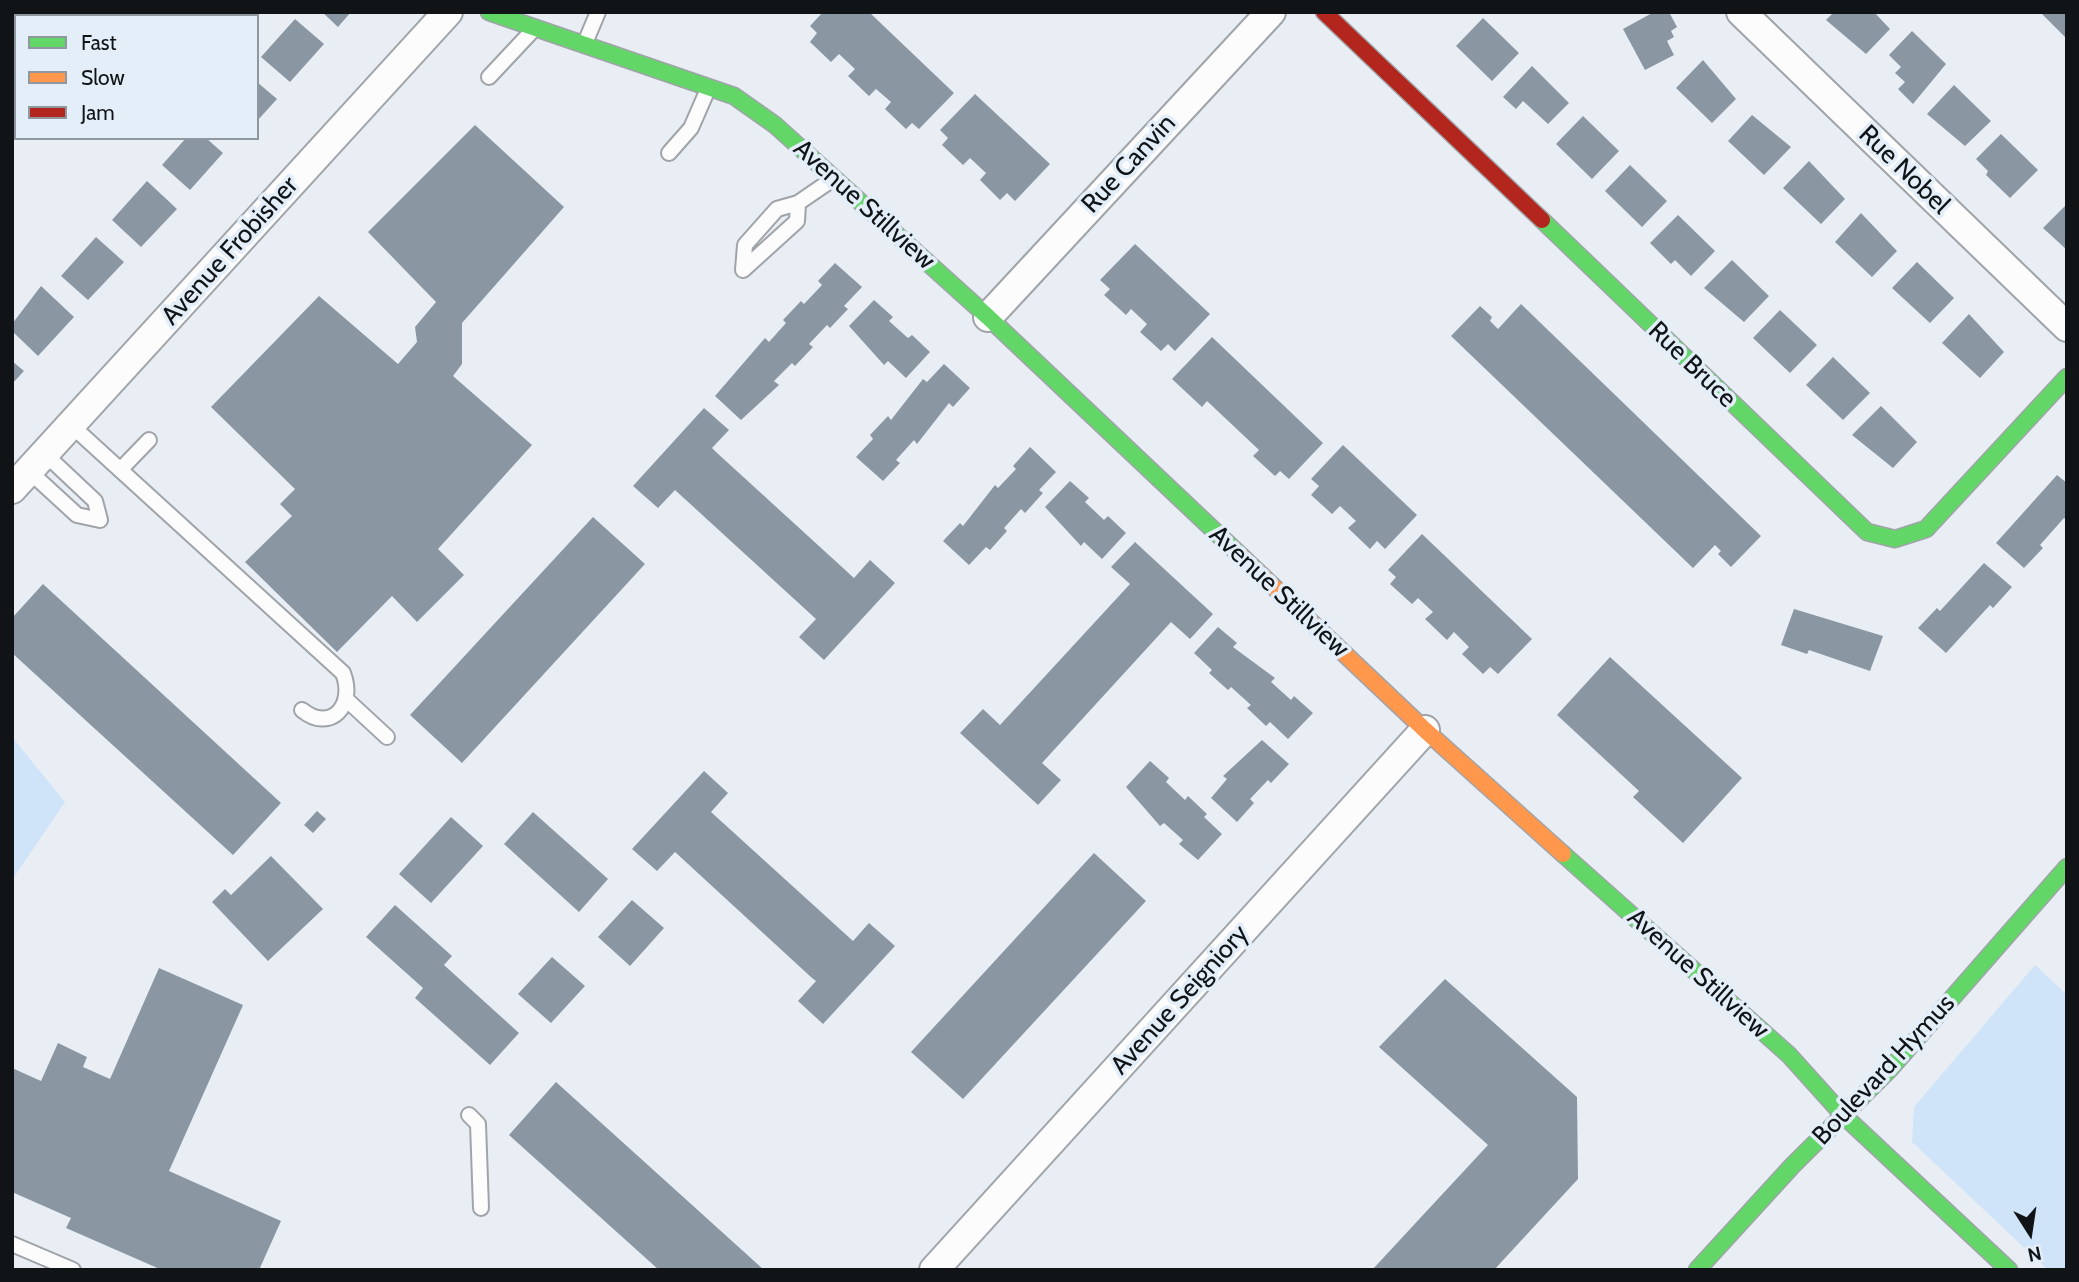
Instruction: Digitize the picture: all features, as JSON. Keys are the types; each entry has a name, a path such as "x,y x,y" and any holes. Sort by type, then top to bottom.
{"street":[{"name":"Avenue Frobisher","path":"29,471 448,12"},
{"name":"Avenue Stillview","path":"489,12 734,96 775,125 988,317 1425,730 1789,1055 1843,1115 2008,1270"},
{"name":"Rue Canvin","path":"988,317 1271,12"},
{"name":"Rue Bruce","path":"1324,12 1867,532 1895,539 1926,529 2067,377"},
{"name":"Rue Nobel","path":"1741,12 2067,327"},
{"name":"Avenue Seigniory","path":"934,1270 1425,730"},
{"name":"Boulevard Hymus","path":"1697,1270 1899,1059 2067,867"}],"lane":[{"path":"584,45 598,12"},
{"path":"489,77 534,28"},
{"path":"669,153 691,128 708,88"},
{"path":"798,203 797,221 743,270 745,245 777,209 798,203 834,178"},
{"path":"71,425 343,673 348,684 348,701 339,711 325,719 311,718 302,710"},
{"path":"121,469 149,440"},
{"path":"29,471 95,501 100,520 77,515 29,471"},
{"path":"348,701 387,737"},
{"path":"469,1115 478,1124 481,1208"},
{"path":"12,1244 73,1270"}],"shaded area":[{"path":"12,737 65,802 12,880"},
{"path":"2035,965 2067,995 2067,1270 2048,1270 1912,1142 1914,1107"}],"building":[{"path":"322,12 351,12 338,27"},
{"path":"823,12 869,12 954,93 919,129 912,123 906,129 885,109 891,102 876,89 869,96 848,76 855,69 839,54 831,62 810,42 817,33 810,26"},
{"path":"1654,12 1669,12 1677,27 1671,31 1674,37 1667,41 1674,55 1645,70 1623,29"},
{"path":"1834,12 1874,12 1890,29 1866,54 1826,20"},
{"path":"2040,12 2067,12 2067,39"},
{"path":"1483,18 1519,53 1492,81 1456,46"},
{"path":"295,19 324,44 290,82 261,57"},
{"path":"1912,31 1946,64 1913,104 1898,89 1905,82 1895,73 1901,67 1889,55"},
{"path":"1703,60 1736,99 1712,123 1676,88"},
{"path":"1532,66 1569,103 1548,124 1523,101 1516,109 1503,97"},
{"path":"259,84 277,99 259,119"},
{"path":"1954,85 1991,121 1965,146 1927,114"},
{"path":"14,90 14,128 12,126"},
{"path":"975,94 1050,164 1015,201 1007,193 1000,200 980,180 986,173 970,158 963,165 942,145 948,138 940,130"},
{"path":"1752,115 1791,147 1764,175 1728,141"},
{"path":"1583,116 1619,151 1592,179 1556,144"},
{"path":"475,125 564,207 462,323 462,364 453,376 532,445 438,549 464,575 417,622 392,596 337,652 245,562 292,516 280,504 295,489 211,407 319,296 398,364 417,342 415,327 436,302 368,232"},
{"path":"2001,134 2038,170 2010,198 1986,175 1988,171 1976,159"},
{"path":"184,140 208,140 223,153 190,190 162,165"},
{"path":"1809,161 1845,199 1821,224 1783,188"},
{"path":"1630,165 1667,201 1642,227 1605,191"},
{"path":"147,181 177,209 141,247 112,220"},
{"path":"2067,204 2067,250 2043,228"},
{"path":"1861,213 1897,251 1872,277 1835,242"},
{"path":"1678,215 1715,251 1691,276 1675,260 1671,264 1650,243"},
{"path":"96,237 124,262 88,300 61,276"},
{"path":"1135,244 1210,314 1175,351 1168,344 1161,351 1140,332 1147,324 1131,309 1126,315 1104,295 1110,289 1100,280"},
{"path":"1732,260 1769,296 1744,322 1704,288"},
{"path":"1917,262 1954,298 1930,323 1892,288"},
{"path":"835,263 862,287 844,306 848,309 830,328 827,325 809,344 813,347 795,366 792,363 774,381 779,385 741,420 715,396 765,338 769,342 786,323 783,320 801,301 804,304 822,285 818,281"},
{"path":"41,286 74,317 38,356 12,331 12,324"},
{"path":"874,300 893,317 889,321 908,338 912,335 930,352 906,378 888,361 884,365 849,326"},
{"path":"1521,304 1761,536 1731,567 1718,554 1721,551 1715,545 1693,568 1451,336 1480,306 1492,317 1490,321 1498,329"},
{"path":"1780,310 1817,345 1790,373 1753,338"},
{"path":"1969,314 2004,352 1980,378 1942,343"},
{"path":"1212,337 1323,443 1289,479 1280,471 1275,476 1253,456 1259,450 1207,401 1202,407 1172,379"},
{"path":"1833,357 1870,393 1843,420 1806,385"},
{"path":"12,361 24,371 12,384"},
{"path":"944,364 970,388 953,407 949,403 917,444 914,440 896,460 900,463 883,481 856,457 873,439 870,435 888,416 891,420 923,379 927,382"},
{"path":"1881,406 1917,442 1893,468 1852,435"},
{"path":"704,408 729,430 712,448 716,452 854,578 870,560 895,583 824,660 799,637 816,619 675,490 658,508 633,486"},
{"path":"1343,445 1417,515 1385,549 1377,541 1370,549 1348,528 1356,521 1340,506 1332,514 1311,495 1319,486 1311,479"},
{"path":"1030,447 1056,472 1039,490 1043,493 1025,513 1021,509 1004,528 1007,531 990,550 986,547 969,565 943,541 960,523 963,526 995,485 998,488 1016,469 1013,466"},
{"path":"2057,475 2067,483 2067,520 2064,518 2040,545 2043,548 2024,568 1996,543"},
{"path":"1070,481 1089,498 1085,502 1104,520 1108,516 1126,533 1102,559 1084,542 1081,546 1045,507"},
{"path":"593,517 645,564 462,763 410,715"},
{"path":"1422,534 1532,639 1498,674 1490,667 1483,674 1462,654 1469,647 1454,632 1447,640 1425,619 1433,612 1418,598 1412,604 1390,584 1396,577 1388,570"},
{"path":"1135,542 1213,614 1190,639 1171,622 1042,763 1061,780 1038,805 960,733 983,709 1000,725 1130,584 1111,567"},
{"path":"1984,563 2012,587 1993,608 1990,605 1946,653 1918,628 1937,608 1940,611"},
{"path":"43,584 281,803 233,855 12,653 12,618"},
{"path":"1794,609 1883,636 1870,671 1809,650 1807,654 1781,645"},
{"path":"1218,627 1237,643 1233,647 1275,678 1271,682 1291,700 1294,696 1313,713 1288,739 1270,722 1266,726 1247,708 1251,705 1231,687 1228,690 1209,673 1212,670 1194,653"},
{"path":"1610,657 1742,778 1683,843 1633,797 1639,791 1557,715"},
{"path":"1262,740 1289,764 1271,783 1268,780 1250,799 1254,803 1237,822 1211,798 1227,779 1223,776"},
{"path":"1150,761 1169,778 1166,782 1185,800 1188,796 1207,814 1204,817 1222,834 1198,860 1179,844 1183,840 1164,823 1160,826 1126,787"},
{"path":"704,771 728,793 711,812 853,941 869,923 895,946 823,1024 798,1001 816,981 675,852 657,871 632,849"},
{"path":"317,811 326,819 313,833 304,825"},
{"path":"533,812 608,879 579,912 504,844"},
{"path":"451,817 483,846 431,903 399,874"},
{"path":"1094,853 1146,901 963,1099 911,1052"},
{"path":"271,856 323,909 268,961 212,902 225,889 231,895"},
{"path":"632,900 664,928 630,966 598,937"},
{"path":"395,905 452,956 444,965 519,1033 490,1065 415,998 423,988 366,937"},
{"path":"552,957 585,986 551,1023 518,994"},
{"path":"159,968 243,1005 169,1171 281,1221 259,1270 162,1270 66,1228 71,1218 12,1192 12,1068 41,1081 58,1043 87,1057 83,1067 110,1079"},
{"path":"1445,979 1577,1097 1578,1179 1494,1270 1372,1270 1488,1145 1379,1047"},
{"path":"556,1082 764,1270 659,1270 509,1135"}],"traffic: fast":[{"path":"489,12 734,96 775,125 988,317 1241,556"},
{"path":"1542,220 1867,532 1895,539 1926,529 2067,377"},
{"path":"1563,854 1789,1055 1843,1115 2009,1270"},
{"path":"1697,1270 1793,1165 1890,1069 2067,867"}],"traffic: slow":[{"path":"1241,556 1425,730 1563,854"}],"traffic: jam":[{"path":"1324,12 1542,220"}]}
